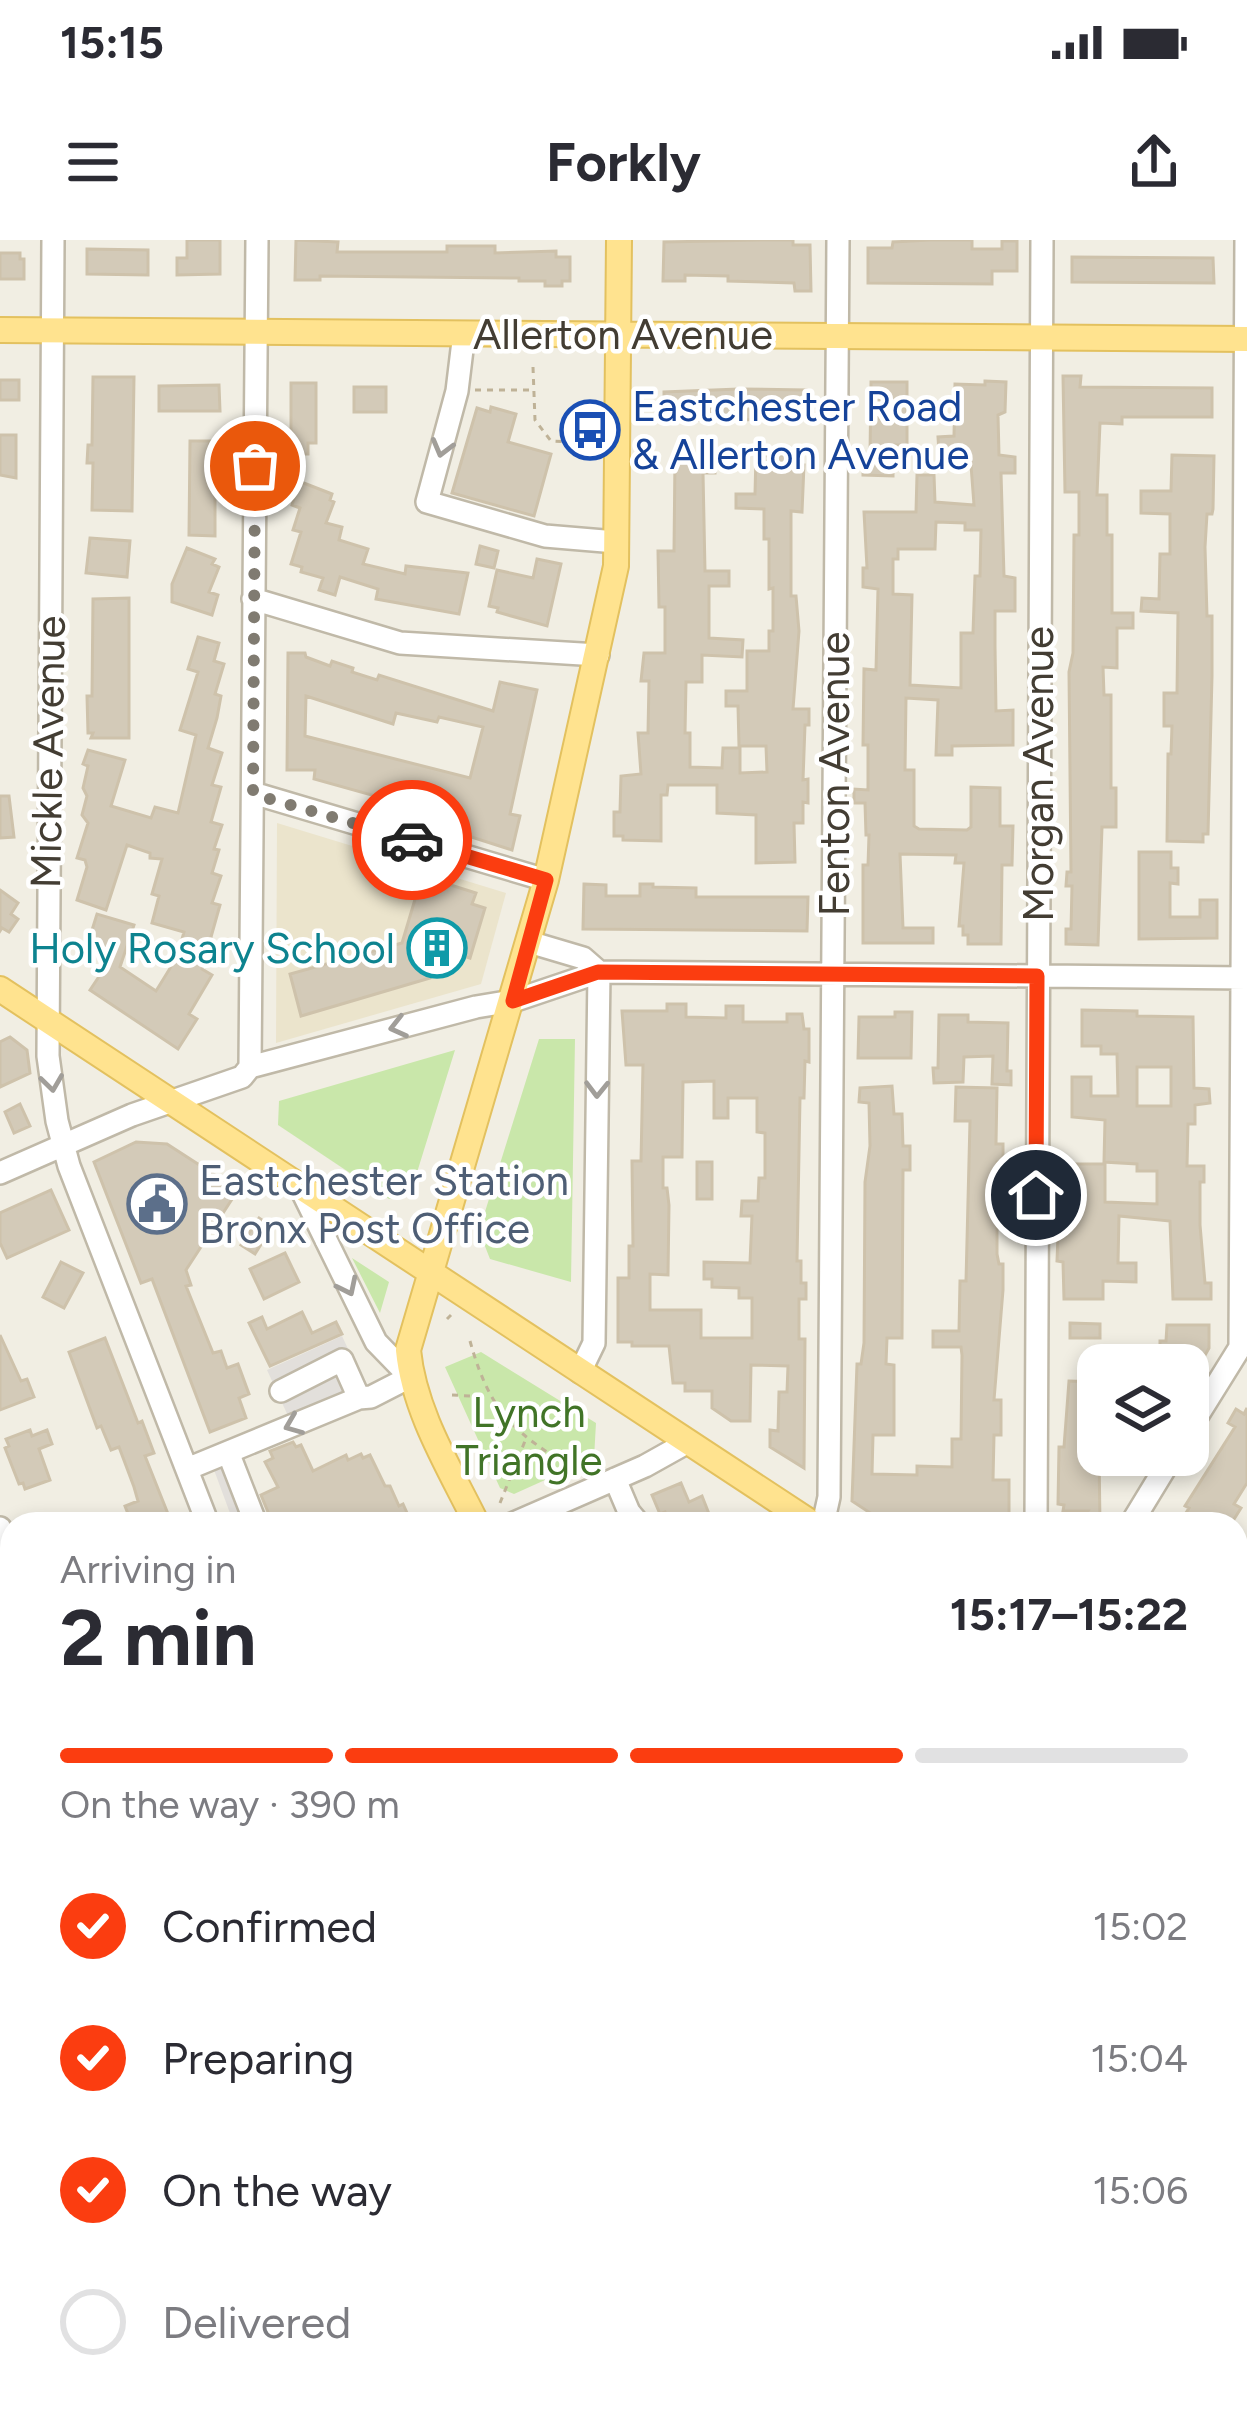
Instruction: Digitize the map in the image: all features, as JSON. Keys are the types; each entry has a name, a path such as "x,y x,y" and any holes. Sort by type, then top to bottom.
{"main road":[{"path":"472,1512 410,1377 411,1332 546,880 616,566 619,240"},
{"name":"Allerton Avenue","path":"0,329 1246,339"},
{"path":"0,988 795,1512"}],"street":[{"name":"Mickle Avenue","path":"53,240 48,1056 63,1145 203,1512"},
{"path":"250,1067 256,240"},
{"name":"Fenton Avenue","path":"826,1512 838,240"},
{"name":"Morgan Avenue","path":"1036,1512 1042,240"},
{"path":"1209,1397 1244,1341 1246,240"},
{"path":"464,333 457,391 427,502 545,536 616,542"},
{"path":"253,599 400,643 598,655"},
{"path":"253,794 546,880"},
{"path":"529,942 583,958 598,972 594,1343 580,1372"},
{"path":"0,1173 170,1101 242,1077 250,1067 513,1001 598,972 1244,978"},
{"path":"187,1469 358,1398 371,1397 410,1377 376,1342 300,1187"},
{"path":"281,1391 342,1360 358,1398"},
{"path":"539,1512 688,1442"},
{"path":"228,1452 251,1512"},
{"path":"1138,1512 1160,1476"},
{"path":"615,1479 629,1512"}],"path":[{"path":"533,367 535,420 551,441 587,442"},
{"path":"457,391 533,390"},
{"path":"470,1341 490,1397 526,1440 576,1470"},
{"path":"452,1395 490,1397"},
{"path":"500,1503 526,1440"}],"shaded area":[{"path":"277,823 506,893 481,984 276,1043"},
{"path":"342,1336 364,1383 289,1418 267,1370"},
{"path":"220,1445 245,1512 230,1512 207,1451"}],"green space":[{"path":"539,1039 575,1039 571,1282 490,1259 479,1231"},
{"path":"455,1050 410,1195 389,1199 278,1125 279,1101"},
{"path":"352,1258 389,1282 380,1313"},
{"name":"Lynch Triangle","path":"481,1352 596,1423 594,1458 514,1494 500,1488 445,1367"}],"building":[{"path":"187,240 220,240 220,274 177,275 177,258 187,258"},
{"path":"296,240 338,242 337,252 447,252 447,246 495,246 495,253 556,251 556,257 570,257 570,281 545,286 545,281 519,278 320,276 320,280 295,280"},
{"path":"793,240 793,245 810,245 811,291 795,291 794,283 728,281 728,276 685,275 685,281 663,281 664,242"},
{"path":"972,240 972,249 1002,249 1002,241 1017,241 1017,271 992,271 992,284 868,283 868,248"},
{"path":"87,249 148,250 148,275 87,274"},
{"path":"0,253 20,253 24,279 0,279"},
{"path":"1072,257 1213,258 1214,283 1072,282"},
{"path":"1063,376 1081,376 1080,387 1212,388 1212,417 1122,417 1122,424 1100,423 1097,495 1107,495 1112,613 1133,613 1133,628 1117,628 1117,668 1103,667 1104,695 1111,695 1116,827 1102,827 1098,945 1066,944 1072,886 1066,886 1067,872 1071,872 1069,672 1079,492 1065,492"},
{"path":"93,377 134,377 132,511 92,510 93,463 87,463 88,445 92,445"},
{"path":"0,380 19,380 19,400 0,400"},
{"path":"985,381 1006,382 1005,412 998,415 999,455 1015,457 1015,473 1001,473 1004,576 1015,578 1015,611 995,611 996,711 1013,710 1013,745 952,746 952,755 936,755 938,700 906,698 905,770 914,770 914,826 919,829 967,830 971,827 971,787 1000,788 1000,826 1013,826 1012,865 1002,865 1001,944 968,944 968,935 963,935 963,926 959,926 964,863 955,863 956,855 900,854 903,928 933,928 933,943 863,943 863,865 868,865 869,835 865,803 854,803 854,789 868,790 864,669 876,670 878,589 863,587 863,568 867,568 864,512 916,512 917,475 934,475 935,502 974,505 970,452 939,453 938,437 954,436 955,384 985,385","holes":["936,522 965,523 965,530 981,530 980,576 975,576 973,633 961,633 961,688 910,685 912,595 893,594 893,559 898,559 898,549 935,549"]},
{"path":"871,382 907,382 907,445 893,445 893,476 863,475 863,455 870,455"},
{"path":"291,383 316,383 316,443 308,443 308,454 291,454"},
{"path":"219,385 220,411 159,411 159,386"},
{"path":"354,387 386,387 386,412 354,412"},
{"path":"806,390 805,419 664,421 664,392"},
{"path":"491,407 516,414 508,442 551,454 534,516 452,493 477,408 490,412"},
{"path":"0,435 16,435 16,478 0,475"},
{"path":"190,441 210,441 209,447 215,449 215,536 189,535"},
{"path":"756,455 800,455 800,465 804,465 802,512 791,511 791,596 796,596 799,631 793,709 809,709 803,780 808,779 808,803 803,802 803,823 794,823 795,862 756,863 756,815 717,813 717,785 668,785 667,795 661,795 661,841 614,836 621,776 641,774 638,733 648,733 649,681 641,681 644,653 665,653 658,551 674,551 675,458 715,458 715,473 703,473 705,571 729,571 729,586 709,586 709,638 743,640 742,657 702,655 702,682 686,682 690,767 722,768 723,748 740,748 740,773 767,772 766,746 739,746 738,706 726,706 726,691 747,691 747,651 769,651 769,631 773,631 764,509 736,508 736,494 755,494"},
{"path":"1172,455 1214,456 1213,509 1207,514 1205,547 1212,676 1208,834 1203,834 1203,842 1167,841 1172,726 1164,726 1164,693 1177,693 1178,613 1141,611 1142,598 1159,599 1160,554 1170,554 1170,514 1141,513 1141,491 1171,491"},
{"path":"296,480 332,494 326,523 342,527 339,540 368,549 363,564 405,574 406,566 468,573 459,614 376,599 378,589 340,577 335,595 319,590 323,578 291,564 301,532 293,530 300,508 292,505 295,495 290,493"},
{"path":"90,538 130,541 127,577 86,573"},
{"path":"480,546 498,551 494,568 476,564"},
{"path":"187,548 215,559 212,564 219,567 209,592 218,595 212,615 172,602 172,584"},
{"path":"537,559 561,564 547,626 489,606 497,570 533,578"},
{"path":"129,598 129,738 91,738 87,696 92,696 93,599"},
{"path":"198,637 219,643 214,661 224,664 208,748 222,753 212,785 221,787 211,822 222,825 212,873 221,876 212,903 220,905 202,969 212,975 189,1014 197,1019 178,1049 90,990 114,954 87,946 97,914 134,925 120,967 156,991 177,957 184,932 152,923 159,896 152,894 162,859 127,845 106,910 77,900 87,867 85,860 77,858 88,823 82,815 88,766 83,764 88,750 125,760 111,806 151,818 155,807 178,813 196,735 180,730 198,672 188,669"},
{"path":"288,653 305,653 330,666 332,661 377,680 379,675 493,711 500,682 537,690 510,814 520,816 512,850 462,834 465,821 314,779 315,770 287,770","holes":["306,696 393,724 396,713 483,727 470,778 305,736"]},
{"path":"0,796 9,796 14,837 0,838"},
{"path":"1139,852 1171,852 1178,884 1170,883 1170,917 1200,917 1200,900 1217,900 1217,938 1139,939"},
{"name":"Holy Rosary School","path":"422,876 476,893 472,904 485,908 470,958 457,954 453,966 435,961 430,978 301,1016 290,974 402,943"},
{"path":"584,884 606,885 606,896 640,896 640,884 653,884 696,888 696,897 808,897 807,931 583,929"},
{"path":"0,890 18,903 11,914 18,919 9,932 0,931"},
{"path":"667,1004 686,1004 686,1017 726,1018 726,1006 743,1006 743,1022 787,1022 787,1014 802,1014 804,1029 809,1029 809,1062 805,1061 804,1098 800,1098 797,1261 801,1261 801,1283 806,1283 806,1299 799,1299 799,1339 805,1339 804,1468 770,1447 770,1430 778,1431 779,1392 787,1392 788,1366 751,1365 750,1421 731,1421 712,1408 712,1391 685,1391 685,1383 673,1383 669,1346 618,1342 618,1278 629,1278 629,1246 633,1246 632,1161 641,1161 643,1065 626,1065 622,1011 667,1011","holes":["714,1081 714,1118 728,1118 728,1098 757,1098 757,1132 765,1133 765,1178 759,1178 758,1201 742,1201 741,1216 752,1216 750,1263 704,1262 704,1279 712,1279 712,1287 739,1288 739,1298 752,1298 752,1338 701,1338 701,1310 650,1310 650,1274 668,1275 669,1205 667,1188 663,1188 663,1157 682,1157 683,1082"]},
{"path":"1082,1010 1193,1017 1194,1088 1209,1089 1210,1103 1195,1105 1195,1124 1188,1124 1187,1166 1204,1166 1200,1225 1211,1299 1173,1299 1170,1221 1119,1216 1118,1263 1136,1263 1136,1282 1103,1281 1103,1299 1064,1299 1063,1262 1057,1261 1060,1186 1073,1186 1074,1164 1105,1164 1105,1202 1157,1204 1157,1171 1104,1162 1105,1120 1072,1117 1072,1077 1091,1077 1091,1096 1118,1096 1117,1054 1101,1054 1101,1046 1082,1046","holes":["1137,1067 1171,1067 1171,1106 1137,1106"]},
{"path":"895,1012 912,1012 911,1058 858,1058 859,1017 895,1017"},
{"path":"939,1015 968,1015 968,1022 1008,1023 1011,1085 992,1084 993,1056 964,1057 963,1082 934,1083"},
{"path":"10,1037 27,1050 30,1073 0,1087 0,1042"},
{"path":"892,1086 894,1114 902,1114 903,1146 910,1146 910,1170 903,1170 902,1338 887,1338 886,1364 894,1365 894,1435 873,1435 872,1474 917,1475 917,1466 952,1467 952,1439 961,1439 961,1347 933,1347 933,1331 959,1331 960,1281 966,1281 970,1121 955,1121 956,1087 997,1088 996,1144 1003,1144 1003,1162 997,1162 997,1254 1003,1264 1003,1290 994,1400 1001,1400 1001,1435 994,1435 993,1480 1009,1480 1009,1512 869,1512 852,1501 857,1364 861,1364 864,1343 865,1182 870,1146 869,1103 859,1102 860,1088"},
{"path":"20,1104 30,1126 14,1133 5,1112"},
{"path":"136,1142 167,1144 238,1190 186,1270 191,1285 186,1286 213,1353 221,1351 227,1368 238,1364 249,1394 239,1398 246,1418 210,1432 152,1279 141,1283 94,1162"},
{"path":"697,1162 712,1162 712,1199 697,1199"},
{"path":"51,1190 69,1230 7,1258 0,1243 0,1213"},
{"path":"259,1218 272,1227 255,1254 241,1245"},
{"path":"285,1253 299,1282 264,1299 250,1269"},
{"path":"61,1262 83,1273 64,1308 43,1297"},
{"path":"302,1312 312,1333 336,1322 342,1334 270,1366 249,1323 262,1317 267,1329"},
{"path":"1070,1323 1100,1324 1100,1338 1070,1338"},
{"path":"1167,1325 1209,1325 1209,1344 1160,1344 1166,1341"},
{"path":"0,1335 21,1381 27,1379 34,1397 0,1410"},
{"path":"105,1338 154,1453 145,1456 167,1512 127,1512 125,1506 138,1501 134,1487 119,1447 111,1450 101,1426 97,1428 69,1352"},
{"path":"1069,1381 1077,1381 1077,1476 1099,1476 1100,1512 1063,1511 1064,1505 1058,1504 1059,1447 1064,1447"},
{"path":"1247,1408 1247,1483 1234,1504 1241,1508 1238,1512 1186,1512 1185,1506 1204,1476 1209,1476 1209,1468 1235,1427 1228,1423 1236,1409 1244,1414"},
{"path":"30,1430 32,1436 47,1430 52,1444 39,1449 50,1480 25,1489 5,1448 9,1446 6,1439"},
{"path":"293,1442 296,1447 301,1445 313,1471 346,1455 348,1460 370,1455 385,1486 390,1486 407,1512 268,1512 261,1495 278,1487 265,1462 273,1458 270,1451"},
{"path":"681,1483 689,1502 702,1496 708,1512 659,1512 652,1495"}],"way so far":[{"path":"255,466 253,794 412,840"}],"place":[{"name":"Eastchester Road & Allerton Avenue","path":"590,430"},
{"name":"Holy Rosary School","path":"437,948"},
{"name":"Eastchester Station Bronx Post Office","path":"157,1204"}],"route":[{"path":"412,840 546,880 513,1001 598,972 1037,976 1036,1195"}]}
